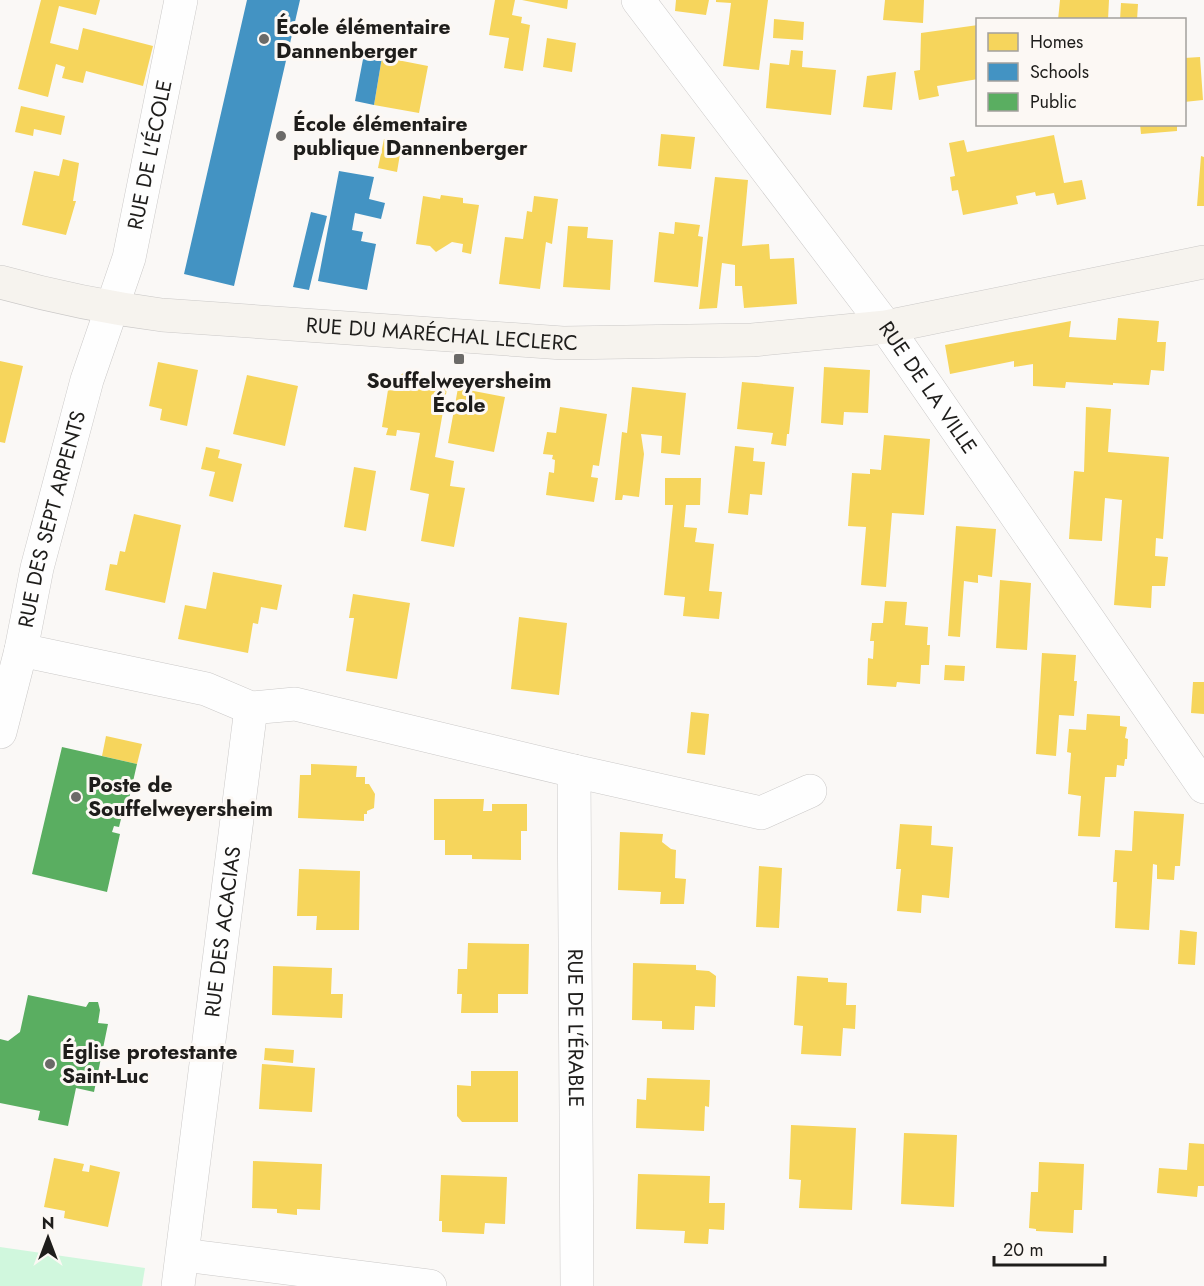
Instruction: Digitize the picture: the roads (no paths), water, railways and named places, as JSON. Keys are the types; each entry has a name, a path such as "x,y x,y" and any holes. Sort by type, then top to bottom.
{"street":[{"name":"RUE DE L'ÉCOLE","path":"111,308 129,258 181,0"},
{"name":"RUE DE LA VILLE","path":"638,0 886,327 1204,787"},
{"name":"RUE DU MARÉCHAL LECLERC","path":"0,282 51,296 162,315 563,343 752,340 886,327 1204,262"},
{"name":"RUE DES SEPT ARPENTS","path":"0,732 21,650 37,568 87,380 111,308"},
{"path":"21,650 206,689 251,708 295,704 761,813 810,791"},
{"name":"RUE DES ACACIAS","path":"181,1271 251,708"},
{"name":"RUE DE L'ÉRABLE","path":"574,771 577,1286"},
{"path":"181,1271 430,1286"}],"place":[{"name":"École élémentaire Dannenberger","path":"264,39"},
{"name":"École élémentaire publique Dannenberger","path":"281,136"},
{"name":"Souffelweyersheim École","path":"459,359"},
{"name":"Poste de Souffelweyersheim","path":"76,797"},
{"name":"Église protestante Saint-Luc","path":"50,1064"}]}
